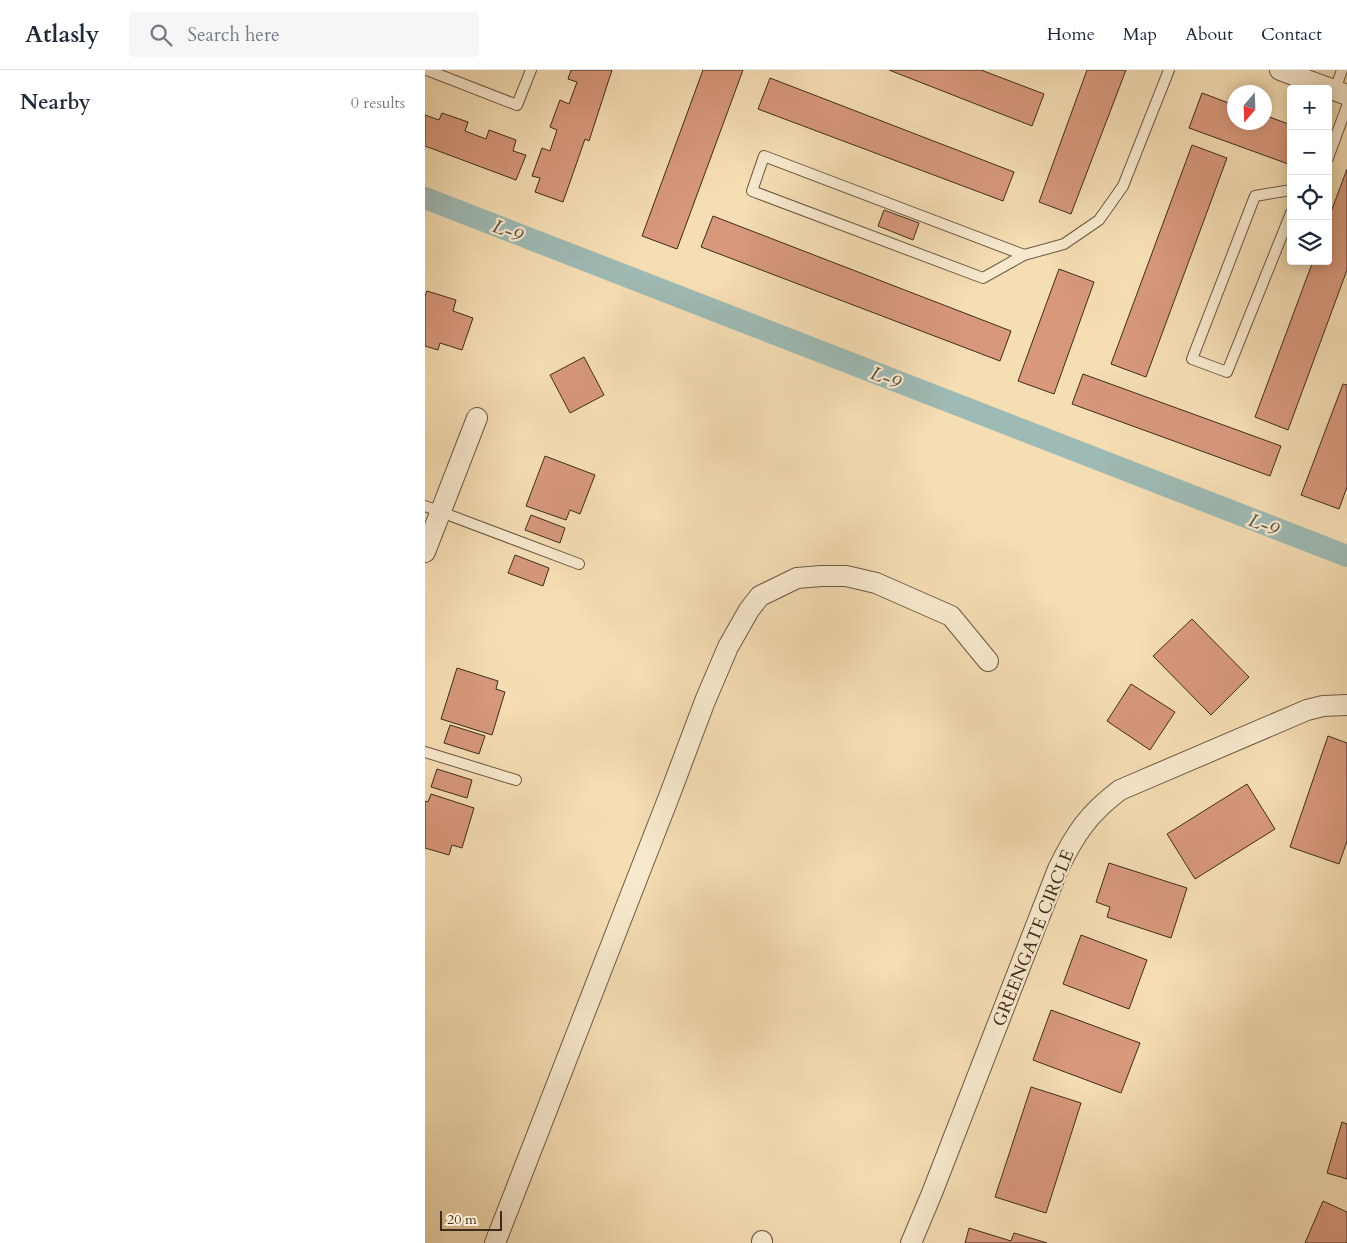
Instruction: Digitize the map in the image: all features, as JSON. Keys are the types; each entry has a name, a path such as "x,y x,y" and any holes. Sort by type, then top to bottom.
{"street":[{"path":"1280,70 1341,93"},
{"path":"425,552 433,509 477,418"},
{"path":"495,1243 705,701 728,647 749,610 760,596 797,578 846,576 876,583 951,616 988,661"},
{"name":"GREENGATE CIRCLE","path":"911,1243 1058,869 1072,840 1082,826 1106,801 1121,790 1307,710 1323,706 1347,706"}],"lane":[{"path":"427,70 517,105 531,70"},
{"path":"1024,254 764,156 752,191 983,278 1024,254 1064,244 1099,220 1123,186 1169,70"},
{"path":"1341,93 1342,70"},
{"path":"1332,147 1347,106"},
{"path":"1287,191 1255,196 1192,359 1227,372 1288,220"},
{"path":"433,509 579,564"},
{"path":"425,752 516,780"}],"building":[{"path":"571,70 612,70 589,141 585,139 563,202 535,192 540,178 532,176 542,148 550,151 557,130 550,127 560,100 569,104 577,82 568,79"},
{"path":"703,70 743,70 677,249 642,236"},
{"path":"889,70 981,70 1044,94 1032,126"},
{"path":"1087,70 1126,70 1071,214 1039,202"},
{"path":"770,78 1014,172 1003,201 758,109"},
{"path":"1202,93 1227,102 1227,130 1272,130 1272,118 1287,124 1287,164 1189,128"},
{"path":"442,113 468,122 465,131 486,139 489,130 516,140 513,151 526,155 516,180 425,146 425,115 439,120"},
{"path":"1192,145 1227,158 1146,377 1111,364"},
{"path":"1347,169 1347,270 1288,430 1255,417 1312,265 1332,265 1332,209"},
{"path":"884,210 919,223 913,240 878,226"},
{"path":"713,216 1011,331 1000,361 701,247"},
{"path":"1059,269 1094,282 1054,394 1018,381"},
{"path":"427,291 456,300 453,311 473,318 462,350 440,343 438,350 425,346 425,296"},
{"path":"584,357 604,395 570,413 550,375"},
{"path":"1083,374 1281,446 1270,476 1072,404"},
{"path":"1343,384 1347,385 1347,487 1339,509 1301,495"},
{"path":"545,456 595,475 580,514 570,510 566,520 526,506"},
{"path":"531,515 565,528 560,543 525,530"},
{"path":"515,555 549,568 543,586 508,573"},
{"path":"1192,619 1249,677 1211,715 1153,656"},
{"path":"457,668 498,681 496,689 505,692 492,735 441,719"},
{"path":"1131,684 1175,712 1150,750 1107,721"},
{"path":"450,725 485,736 479,754 444,743"},
{"path":"1328,736 1347,743 1347,841 1339,864 1290,847"},
{"path":"437,769 472,780 467,798 431,787"},
{"path":"1247,784 1275,829 1195,879 1167,834"},
{"path":"431,794 474,808 462,848 452,845 449,855 425,848 425,801 428,802"},
{"path":"1109,863 1187,888 1171,938 1107,917 1110,907 1096,902"},
{"path":"1081,935 1147,960 1129,1009 1063,984"},
{"path":"1051,1010 1140,1043 1121,1093 1033,1060"},
{"path":"1031,1087 1081,1103 1046,1213 995,1197"},
{"path":"1342,1122 1347,1124 1347,1179 1327,1173"},
{"path":"1323,1201 1347,1212 1347,1243 1305,1243"},
{"path":"969,1228 1011,1241 1014,1233 1047,1243 965,1243"}],"waterway":[{"name":"L-9","path":"425,198 1347,556"}]}
